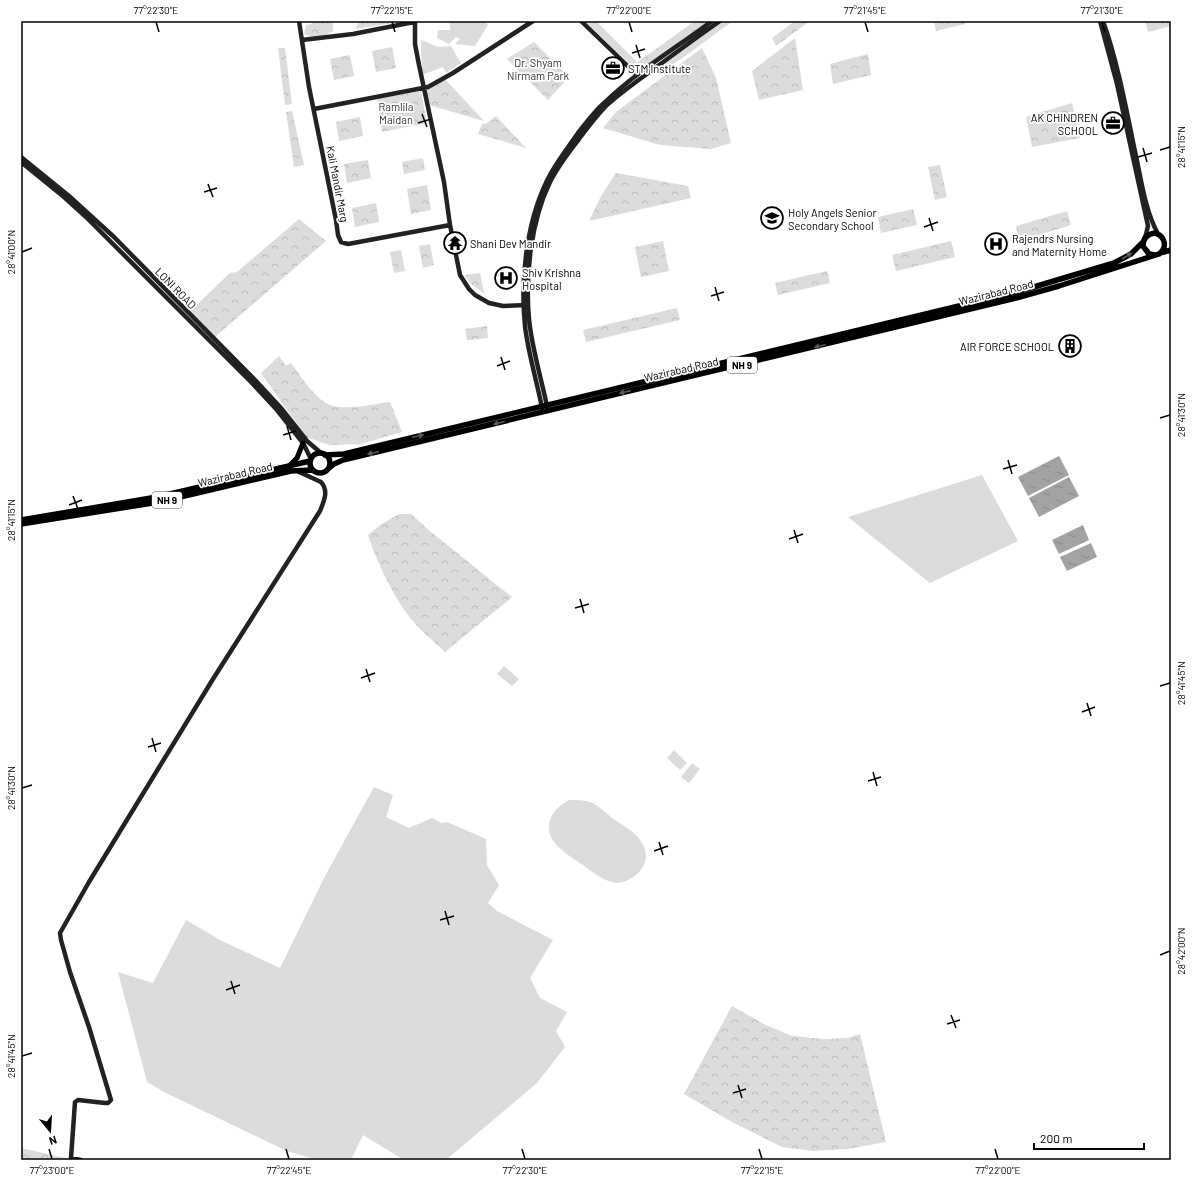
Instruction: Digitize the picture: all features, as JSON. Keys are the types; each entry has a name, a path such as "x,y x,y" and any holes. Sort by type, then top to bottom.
{"highway":[{"path":"1160,236 1165,243 1164,249 1157,254 1152,255 1146,252 1143,246 1144,240 1151,234 1160,236 1171,241"},
{"name":"Wazirabad Road","path":"328,469 334,464 343,460 1017,292 1114,263 1131,254 1144,240"},
{"name":"Wazirabad Road","path":"323,454 344,454 545,409 1016,298 1171,250"},
{"path":"323,454 330,461 328,469 324,473 319,474 312,470 311,460 314,455 323,454"},
{"name":"Wazirabad Road","path":"21,520 157,497 288,467 311,460"},
{"name":"Wazirabad Road","path":"21,524 159,502 297,471 312,470"}],"main road":[{"path":"288,467 297,458 303,441"}],"street":[{"name":"Kali Mandir Marg","path":"299,21 314,109 338,234 341,242 348,244 450,225"},
{"path":"302,40 352,34 415,21 415,44 444,182 450,225 459,271 469,289 484,300 498,306 526,305"},
{"path":"314,109 424,88 453,73 533,21"},
{"path":"581,21 636,76"},
{"path":"545,409 526,334 524,272 526,252 537,205 548,177 563,154 598,109 636,76 712,21"},
{"path":"526,305 529,271 536,227 550,184 562,163 589,126 616,97 720,21"},
{"path":"1100,21 1117,84 1148,226 1144,240"},
{"path":"1103,21 1120,84 1143,189 1152,221 1160,236"},
{"name":"LONI ROAD","path":"21,157 69,196 114,237 257,386 303,441"},
{"name":"LONI ROAD","path":"21,162 86,217 281,408 303,441"},
{"path":"303,441 323,454"},
{"path":"303,441 311,460"},
{"path":"81,1160 71,1158 75,1102 78,1100 108,1103 111,1100 89,1027 70,972 60,933 96,870 213,679 320,511 325,496 324,485 321,482 297,471"}],"green space":[{"path":"314,21 333,21 333,31 319,37 312,37 304,34 306,25 311,24"},
{"path":"359,21 392,21 392,23 356,29"},
{"path":"449,21 485,21 488,25 475,46 455,44 460,39 456,37 449,44 437,38 438,30 450,30"},
{"path":"584,21 596,21 637,62 632,66"},
{"path":"695,21 709,21 639,72 632,66"},
{"path":"717,21 733,21 659,75 653,68"},
{"path":"795,21 810,21 776,46 772,38"},
{"path":"934,21 964,21 965,24 936,31"},
{"path":"1145,21 1171,21 1171,26 1148,32"},
{"path":"795,38 803,90 759,100 752,71"},
{"path":"421,40 438,47 451,46 461,63 446,73 443,67 422,75"},
{"name":"Dr. Shyam Nirmam Park","path":"534,42 569,77 548,100 507,59"},
{"path":"392,47 396,68 376,72 372,51"},
{"path":"278,48 285,48 292,104 285,105"},
{"path":"702,48 716,78 731,143 711,149 660,145 603,128 616,112"},
{"path":"868,54 871,75 833,84 830,64"},
{"path":"350,55 354,76 334,80 330,59"},
{"path":"445,79 484,121 429,105 426,90"},
{"name":"Ramlila Maidan","path":"421,91 427,123 382,132 377,99"},
{"path":"1072,103 1080,138 1032,147 1026,117"},
{"path":"292,111 304,165 294,167 286,112"},
{"path":"496,116 526,148 478,134 482,124 487,123"},
{"path":"360,117 363,136 339,141 336,122"},
{"path":"423,158 425,170 404,174 402,162"},
{"path":"368,160 371,178 347,183 344,164"},
{"path":"940,165 947,197 935,200 928,167"},
{"path":"616,173 688,186 691,198 589,221 601,196"},
{"path":"427,185 431,210 411,214 407,189"},
{"path":"376,203 379,222 355,227 352,208"},
{"path":"913,209 917,225 881,233 878,217"},
{"path":"1067,211 1071,225 1019,241 1016,226"},
{"path":"299,219 326,241 215,337 188,313 230,273 237,272"},
{"path":"663,241 669,271 641,277 635,247"},
{"path":"951,241 955,257 896,271 892,255"},
{"path":"430,244 434,265 423,268 419,246"},
{"path":"401,250 405,271 394,273 390,252"},
{"path":"827,271 830,283 778,295 775,283"},
{"path":"480,273 484,293 472,285 464,275"},
{"path":"677,308 680,320 586,342 583,330"},
{"path":"487,326 488,338 467,340 465,329"},
{"path":"279,356 286,366 291,363 311,390 326,403 332,406 367,406 390,402 402,432 361,444 329,445 306,437 261,373"},
{"path":"982,475 1018,541 930,583 848,517"},
{"path":"399,514 411,514 431,532 512,597 445,652 425,634 400,604 381,569 368,535 380,525"},
{"path":"504,666 519,679 512,686 497,674"},
{"path":"674,750 687,763 680,770 667,758"},
{"path":"692,763 700,769 689,783 681,777"},
{"path":"374,787 393,795 386,817 409,828 432,818 441,823 447,822 486,839 487,865 499,885 488,903 497,911 553,940 530,978 540,998 567,1012 556,1031 565,1047 537,1083 446,1160 404,1160 363,1135 351,1160 317,1160 287,1151 164,1092 147,1082 118,972 153,983 186,920 222,941 280,968 325,876"},
{"path":"569,800 593,803 640,839 646,858 643,866 635,876 620,883 608,881 595,874 558,847 550,834 550,820 553,813"},
{"path":"732,1006 766,1025 792,1036 823,1039 848,1038 860,1034 886,1142 848,1149 813,1151 782,1147 732,1122 684,1094"},
{"path":"21,1148 74,1160 21,1160"}],"water":[{"path":"1059,456 1069,475 1028,496 1018,477"},
{"path":"1069,477 1079,496 1039,517 1029,498"},
{"path":"1083,525 1089,540 1059,554 1052,540"},
{"path":"1091,543 1097,557 1067,571 1060,557"}],"place":[{"name":"STM Institute","path":"613,68"},
{"name":"AK CHINDREN SCHOOL","path":"1113,123"},
{"name":"Holy Angels Senior Secondary School","path":"772,218"},
{"name":"Shani Dev Mandir","path":"455,243"},
{"name":"Rajendrs Nursing and Maternity Home","path":"996,244"},
{"name":"Shiv Krishna Hospital","path":"506,278"},
{"name":"AIR FORCE SCHOOL","path":"1070,346"}]}
